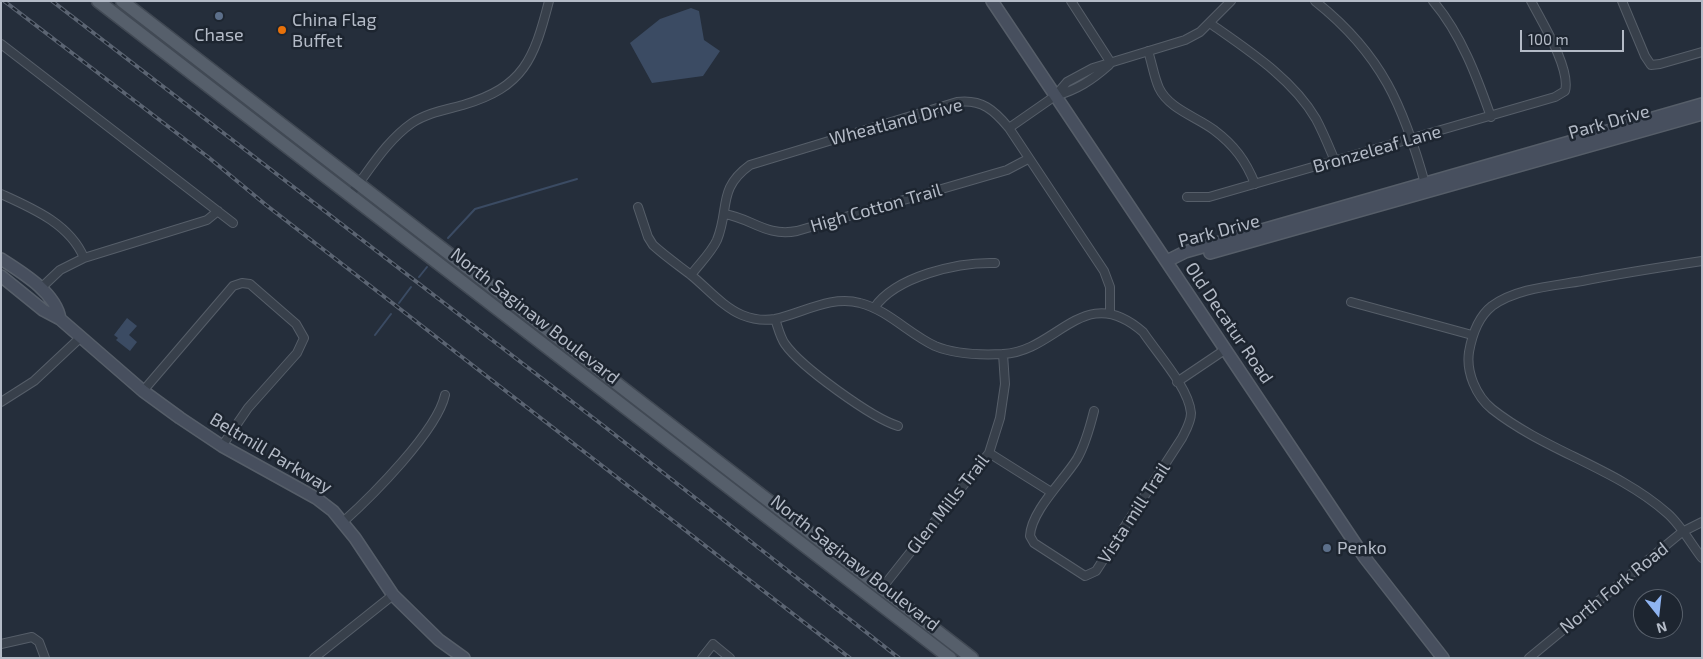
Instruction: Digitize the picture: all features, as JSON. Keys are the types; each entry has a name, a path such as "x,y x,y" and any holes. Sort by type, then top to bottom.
{"main road":[{"name":"North Saginaw Boulevard","path":"98,1 354,190 972,658"},
{"name":"North Saginaw Boulevard","path":"122,1 354,190 950,658"}],"street":[{"path":"354,190 391,142 411,124 426,115 482,100 498,92 515,79 530,61 539,40 549,1"},
{"name":"Old Decatur Road","path":"992,1 1365,558 1443,658"},
{"path":"1009,128 1055,96 1074,91 1096,77 1111,63 1185,40 1211,24 1231,1"},
{"path":"1315,1 1337,19 1366,50 1389,85 1413,139 1426,187"},
{"path":"1433,1 1461,44 1478,80 1491,117"},
{"name":"Bronzeleaf Lane","path":"1188,197 1208,198 1555,97 1565,91 1568,82 1548,33 1531,1"},
{"path":"1622,1 1645,56 1651,64 1660,64 1702,52"},
{"path":"1072,2 1111,63"},
{"path":"1211,24 1264,64 1294,90 1315,118 1335,161"},
{"path":"1,44 233,222"},
{"path":"1148,51 1159,88 1165,96 1182,110 1214,129 1233,146 1247,163 1255,184"},
{"name":"Wheatland Drive","path":"691,275 716,243 724,214 726,192 732,180 745,168 760,160 957,102 968,101 984,104 997,114 1009,128 1104,271 1110,287 1110,314"},
{"name":"Park Drive","path":"1426,187 1702,104"},
{"name":"Park Drive","path":"1167,262 1185,252 1702,114"},
{"name":"High Cotton Trail","path":"724,214 738,217 776,233 797,231 1007,170 1028,159"},
{"path":"1,194 37,210 67,232 81,250 84,258"},
{"path":"638,207 648,237 653,244 740,314 763,320 775,319 840,301 852,301 874,308 937,347 1003,354 1027,349 1074,319 1110,314 1125,319 1143,332 1177,382 1226,350"},
{"path":"25,294 41,288 60,270 84,258 207,220 218,211"},
{"name":"Beltmill Parkway","path":"1,259 41,288 58,308 60,319"},
{"path":"1702,261 1517,294 1491,307 1483,316 1472,335 1468,359 1472,380 1490,407 1510,422 1636,491 1668,514 1702,558"},
{"path":"874,308 892,288 910,280 972,263 995,263"},
{"name":"Beltmill Parkway","path":"1,276 43,310 60,319 143,391 222,446 316,498 343,522 393,595 439,640 464,658"},
{"path":"143,391 233,286 250,284 296,324 304,338 296,353 248,408 222,446"},
{"path":"1351,302 1472,335"},
{"path":"775,319 784,342 799,359 871,415 898,426"},
{"path":"1,402 34,381 81,337"},
{"name":"Glen Mills Trail","path":"882,588 989,453 1000,418 1005,384 1003,354"},
{"name":"Vista mill Trail","path":"1051,492 1036,518 1030,536 1034,543 1085,576 1096,571 1182,438 1191,414 1188,400 1177,382"},
{"path":"343,522 391,474 438,415 445,395"},
{"path":"989,453 1051,492 1077,459 1090,430 1094,411"},
{"name":"North Fork Road","path":"1529,658 1682,532 1702,522"},
{"path":"319,656 393,595"},
{"path":"1,644 32,637 42,647 45,658"},
{"path":"702,658 713,644 730,658"}],"water":[{"path":"691,8 699,11 704,40 720,51 703,76 652,83 630,43 660,19"},
{"path":"127,318 137,326 129,335 137,342 130,351 116,340 118,338 114,335"}],"waterway":[{"path":"448,238 475,209 577,179"},
{"path":"419,277 427,267"},
{"path":"399,303 411,287"},
{"path":"375,335 391,314"}],"railway":[{"path":"4,1 208,157 266,205 850,658"},
{"path":"52,1 605,427 899,658"}],"place":[{"name":"Chase","path":"219,16"},
{"name":"China Flag Buffet","path":"282,30"},
{"name":"Penko","path":"1327,548"}]}
